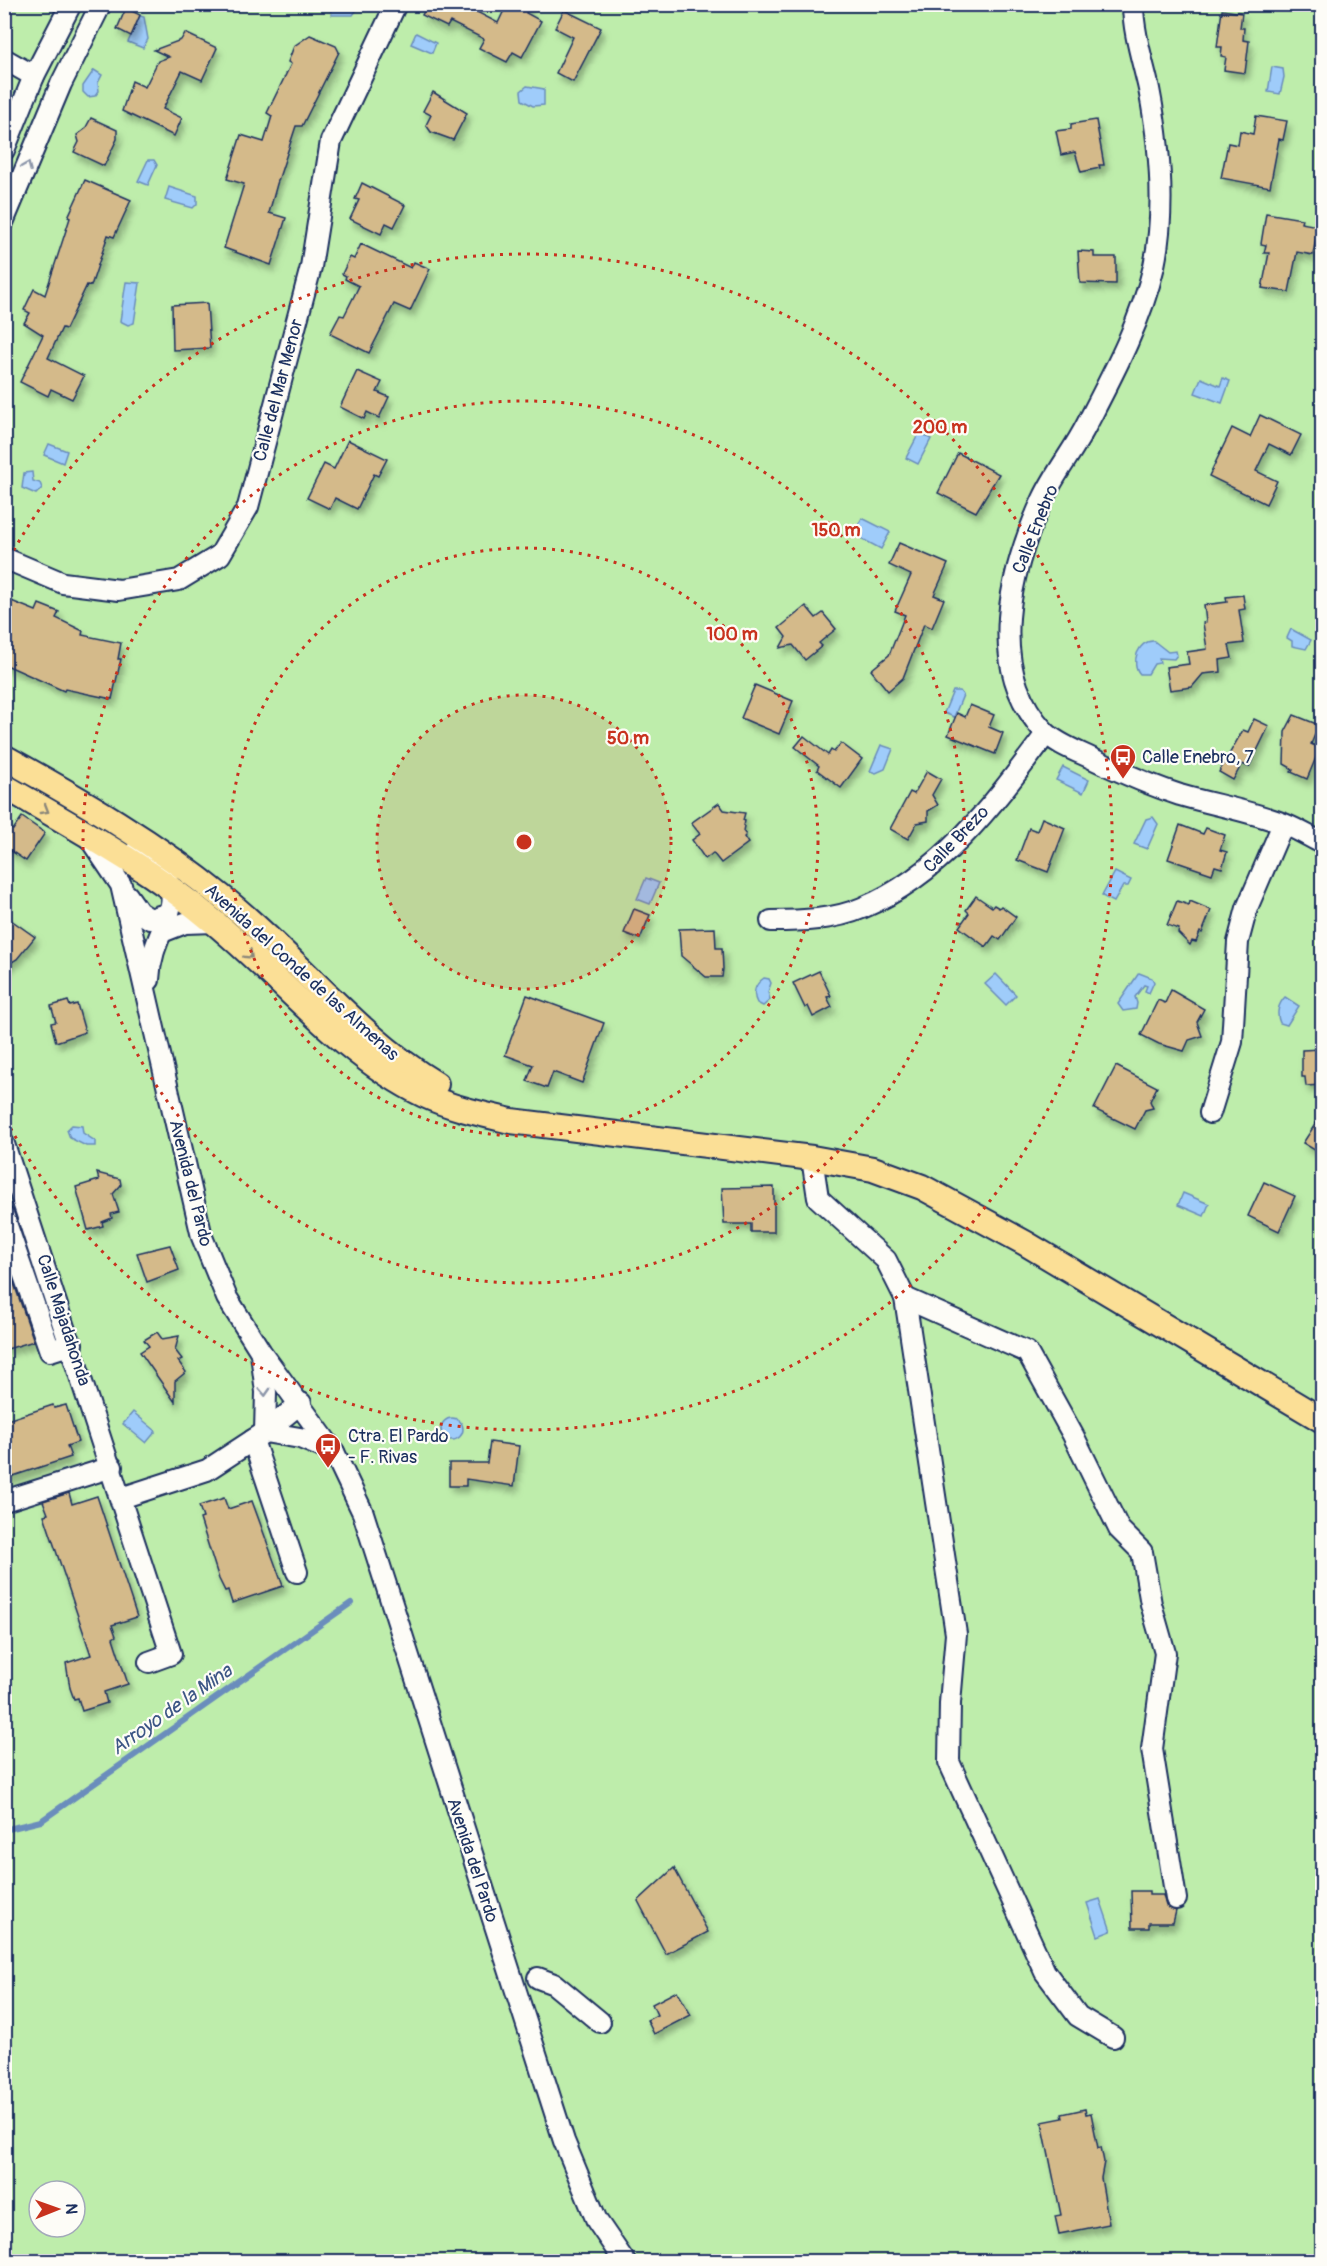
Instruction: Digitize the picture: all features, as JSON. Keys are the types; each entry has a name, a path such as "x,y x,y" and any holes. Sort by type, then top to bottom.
{"main road":[{"name":"Avenida del Conde de las Almenas","path":"4,755 136,835 223,897 290,956 387,1050 434,1084 511,1121"},
{"name":"Avenida del Conde de las Almenas","path":"4,786 86,834 171,901 215,922 270,975 374,1065 424,1095 464,1110 511,1121"},
{"path":"511,1121 813,1158 873,1170 922,1187 1025,1244 1323,1420"}],"street":[{"path":"4,150 34,76 71,4"},
{"path":"4,220 61,84 101,4"},
{"name":"Calle del Mar Menor","path":"4,558 63,583 119,590 179,580 220,555 248,507 311,267 331,141 396,4"},
{"name":"Calle Enebro","path":"1133,4 1155,119 1160,169 1160,216 1154,265 1138,319 1085,428 1043,498 1014,578 1009,620 1009,664 1021,701 1046,734 1125,774 1178,794 1283,824 1323,843"},
{"path":"4,59 34,76"},
{"name":"Calle Brezo","path":"771,921 808,920 860,909 905,887 937,863 1009,783 1046,734"},
{"path":"31,772 158,864 171,901 162,932 150,959 149,1004"},
{"path":"1209,1113 1232,1042 1238,942 1247,908 1283,824"},
{"path":"86,834 139,912 150,919 171,901"},
{"path":"121,885 149,1004"},
{"path":"162,932 185,924 215,922"},
{"name":"Avenida del Pardo","path":"149,1004 202,1238 227,1298 261,1352 301,1403 334,1452 363,1513 395,1605 430,1724 564,2141 597,2221 625,2262"},
{"name":"Calle Majadahonda","path":"4,1144 72,1344 171,1654 149,1662"},
{"path":"813,1158 818,1198 886,1260 905,1298 956,1634 950,1703 949,1762 1045,1972 1078,2016 1113,2037"},
{"path":"4,1217 50,1351 72,1344"},
{"path":"905,1298 1027,1352 1074,1435 1119,1529 1142,1552 1151,1604 1165,1653 1152,1749 1176,1899"},
{"name":"Avenida del Pardo","path":"259,1436 266,1392 261,1352"},
{"path":"121,1498 207,1470 259,1436 301,1403"},
{"path":"259,1436 300,1438 334,1452"},
{"path":"259,1436 297,1572"},
{"path":"4,1501 112,1467"},
{"path":"538,1978 554,1984 600,2022"}],"green space":[{"path":"5,5 1322,5 1322,2261 5,2262"}],"water":[{"path":"329,5 357,5 358,8 353,15 332,15"},
{"path":"140,16 144,17 148,39 143,48 128,42"},
{"path":"416,33 436,43 432,53 411,44"},
{"path":"1272,67 1283,69 1284,77 1280,94 1268,92"},
{"path":"94,70 102,75 98,83 99,91 95,96 88,97 83,92 83,86"},
{"path":"527,86 544,89 544,105 533,106 522,100 521,91"},
{"path":"148,160 154,160 157,165 148,185 138,181"},
{"path":"169,187 197,196 197,204 193,208 165,200"},
{"path":"126,282 140,283 134,323 128,325 120,321"},
{"path":"1201,378 1220,386 1223,378 1230,381 1222,403 1195,393"},
{"path":"919,433 931,439 918,464 906,458"},
{"path":"49,444 67,451 63,463 44,455"},
{"path":"32,472 33,481 40,483 42,488 36,494 22,488 24,473"},
{"path":"862,518 890,532 881,549 853,534"},
{"path":"1291,629 1311,640 1306,649 1292,646 1292,641 1287,638"},
{"path":"1154,641 1168,652 1176,651 1177,655 1174,659 1159,658 1160,663 1154,664 1148,674 1140,674 1136,664 1137,653 1144,644"},
{"path":"953,691 960,691 963,695 954,717 944,713"},
{"path":"881,745 893,749 885,769 876,773 870,771"},
{"path":"1063,767 1089,780 1083,793 1056,780"},
{"path":"1153,817 1158,824 1147,849 1134,844 1146,819"},
{"path":"1115,872 1131,880 1128,886 1123,886 1114,902 1102,896"},
{"path":"646,878 659,883 650,904 637,899"},
{"path":"1139,973 1152,978 1154,982 1149,993 1145,991 1147,986 1144,985 1135,997 1136,1009 1123,1011 1118,1004"},
{"path":"996,974 1016,995 1006,1005 985,984"},
{"path":"764,978 769,979 771,983 768,992 770,1000 763,1006 757,1003 755,992 758,983"},
{"path":"1285,997 1299,1006 1287,1025 1280,1023 1278,1016 1279,1006"},
{"path":"72,1125 82,1126 83,1133 95,1141 95,1146 86,1146 70,1138 67,1130"},
{"path":"1183,1193 1209,1204 1204,1216 1178,1205"},
{"path":"133,1412 156,1431 146,1443 123,1424"},
{"path":"452,1418 460,1421 463,1429 460,1437 452,1440 444,1437 441,1429 444,1421"},
{"path":"1100,1899 1111,1931 1098,1936 1087,1903"}],"building":[{"path":"428,4 473,4 471,9 498,23 507,4 530,4 526,13 541,21 522,57 513,52 507,62 479,48 484,39 450,22 447,27 422,15"},
{"path":"126,8 140,15 131,36 117,29"},
{"path":"564,10 601,28 573,82 556,73 573,37 555,28"},
{"path":"1222,10 1242,13 1240,28 1244,28 1243,40 1249,41 1245,73 1224,70 1226,57 1221,56 1222,47 1217,47"},
{"path":"185,33 217,48 202,80 182,71 163,109 182,118 174,136 122,111 132,81 145,87 158,61 169,57 154,50 181,40"},
{"path":"310,35 336,46 339,52 302,126 296,126 277,184 269,213 286,218 271,265 224,248 244,184 227,179 241,135 264,142 272,116 267,113 291,64 288,62 294,46"},
{"path":"433,92 467,113 453,140 431,132 426,125 431,115 423,111"},
{"path":"1256,116 1287,121 1283,140 1279,139 1270,187 1221,178 1228,143 1238,145 1240,131 1253,134"},
{"path":"91,118 117,130 117,139 104,166 74,152 79,142 77,135 85,129"},
{"path":"1096,120 1104,165 1081,172 1075,152 1061,155 1056,131 1071,129 1071,124"},
{"path":"85,180 131,200 114,237 108,235 91,286 87,285 66,329 62,328 48,358 84,376 72,399 51,389 48,396 20,382 43,335 24,323 30,313 24,310 34,289 45,295 70,218 68,217"},
{"path":"362,183 405,205 394,227 386,223 381,234 350,219 359,200 355,199"},
{"path":"1266,213 1302,219 1301,223 1318,226 1313,255 1297,252 1289,292 1262,288 1269,253 1264,253 1266,245 1261,244"},
{"path":"361,244 411,268 414,262 430,269 410,311 394,304 369,353 330,334 340,315 344,316 359,286 345,279 346,276 342,274 350,257 354,259"},
{"path":"1078,251 1094,252 1094,257 1116,257 1116,284 1080,283"},
{"path":"207,303 210,348 173,350 172,305"},
{"path":"357,371 382,382 377,392 389,397 379,418 367,412 364,419 340,407"},
{"path":"1260,415 1301,435 1291,455 1269,444 1256,471 1277,481 1266,504 1209,476 1232,428 1250,437"},
{"path":"348,440 387,459 378,476 374,474 357,509 335,498 330,509 307,498 324,464 334,469"},
{"path":"958,453 999,474 976,512 938,493"},
{"path":"899,543 948,564 934,595 944,599 932,628 924,624 903,678 888,691 871,670 889,655 905,615 895,611 911,575 889,565"},
{"path":"1243,595 1245,609 1239,610 1244,643 1229,645 1232,658 1220,660 1221,672 1203,674 1192,687 1170,690 1166,667 1189,664 1187,652 1207,649 1203,623 1206,622 1204,605 1227,602 1226,597"},
{"path":"4,598 36,611 39,604 59,612 56,618 83,631 82,635 121,643 118,659 121,659 112,699 65,689 64,691 4,664"},
{"path":"806,606 816,618 823,613 836,629 819,643 822,646 805,660 793,645 780,648 786,637 779,628"},
{"path":"755,685 793,701 779,734 741,718"},
{"path":"970,705 994,715 989,727 1003,733 995,754 948,735 957,713 965,717"},
{"path":"1294,715 1319,725 1311,744 1320,748 1307,779 1291,772 1293,769 1284,764 1285,732"},
{"path":"1254,719 1269,726 1249,767 1242,764 1233,780 1219,772 1243,730 1248,732"},
{"path":"804,736 828,755 831,750 834,752 841,743 862,759 841,788 817,770 819,766 795,747"},
{"path":"927,771 941,779 932,795 938,805 928,811 928,821 917,823 908,839 890,829 910,792 914,794"},
{"path":"719,803 724,810 745,813 743,831 748,843 721,863 713,853 705,859 692,840 700,834 691,823"},
{"path":"22,817 45,833 26,861 4,846 4,824 13,830"},
{"path":"1042,818 1065,828 1048,872 1017,860 1029,828 1037,831"},
{"path":"1180,825 1203,834 1206,828 1225,835 1220,850 1227,852 1222,868 1215,866 1212,874 1168,859"},
{"path":"976,896 992,907 1001,906 1016,917 1000,940 994,936 986,947 959,927 969,913 966,910"},
{"path":"1177,901 1189,905 1190,901 1211,910 1202,933 1200,932 1196,942 1192,941 1190,945 1178,933 1179,929 1167,925"},
{"path":"634,909 650,915 640,939 624,933"},
{"path":"4,915 35,937 17,959 4,967"},
{"path":"715,928 716,948 722,948 722,977 706,977 681,956 679,929"},
{"path":"819,971 831,996 827,997 832,1007 813,1017 808,1006 805,1008 793,983"},
{"path":"1171,990 1204,1009 1197,1022 1202,1036 1189,1040 1184,1051 1159,1044 1141,1035 1158,1000 1165,1003"},
{"path":"527,995 604,1023 582,1083 553,1072 547,1088 527,1081 533,1065 505,1055"},
{"path":"68,1001 70,1006 77,1004 85,1032 56,1042 51,1023 56,1022 51,1006"},
{"path":"1322,1049 1322,1085 1306,1086 1305,1077 1302,1077 1302,1050"},
{"path":"1116,1066 1157,1087 1150,1101 1153,1108 1145,1110 1135,1129 1094,1109"},
{"path":"1323,1112 1323,1155 1303,1143"},
{"path":"97,1173 120,1179 121,1185 113,1194 119,1212 111,1214 112,1218 102,1222 103,1226 88,1230 76,1187 99,1180"},
{"path":"1264,1182 1295,1196 1279,1231 1248,1216"},
{"path":"774,1187 774,1232 751,1232 751,1224 724,1224 722,1188"},
{"path":"170,1245 179,1270 147,1282 137,1253"},
{"path":"4,1255 34,1341 4,1350"},
{"path":"157,1332 162,1339 179,1336 175,1350 182,1359 178,1361 186,1372 175,1381 175,1402 140,1352 149,1346 144,1340"},
{"path":"53,1405 54,1408 66,1405 78,1442 67,1446 71,1457 4,1479 4,1421"},
{"path":"490,1442 519,1446 514,1486 466,1479 466,1486 449,1486 449,1463 487,1463"},
{"path":"69,1493 72,1504 97,1496 137,1617 112,1625 116,1636 113,1638 128,1684 104,1692 107,1703 82,1711 78,1698 74,1699 70,1688 66,1663 91,1655 44,1515 48,1514 43,1501"},
{"path":"224,1498 228,1509 252,1501 283,1586 232,1603 228,1590 225,1591 219,1579 200,1519 203,1518 199,1506"},
{"path":"674,1868 708,1932 666,1954 638,1901"},
{"path":"1131,1891 1149,1891 1149,1895 1163,1895 1166,1906 1176,1911 1173,1923 1149,1923 1149,1928 1132,1928"},
{"path":"677,1991 691,2015 654,2034 647,2020 657,2015 652,2004"},
{"path":"1085,2109 1086,2114 1091,2113 1098,2148 1101,2147 1104,2162 1101,2178 1109,2224 1059,2234 1055,2216 1061,2215 1042,2122 1063,2118 1062,2114"}],"waterway":[{"name":"Arroyo de la Mina","path":"4,1830 41,1821 351,1603"}],"place":[{"name":"Calle Enebro, 7","path":"1123,780"},
{"name":"Ctra. El Pardo - F. Rivas","path":"328,1469"}]}
